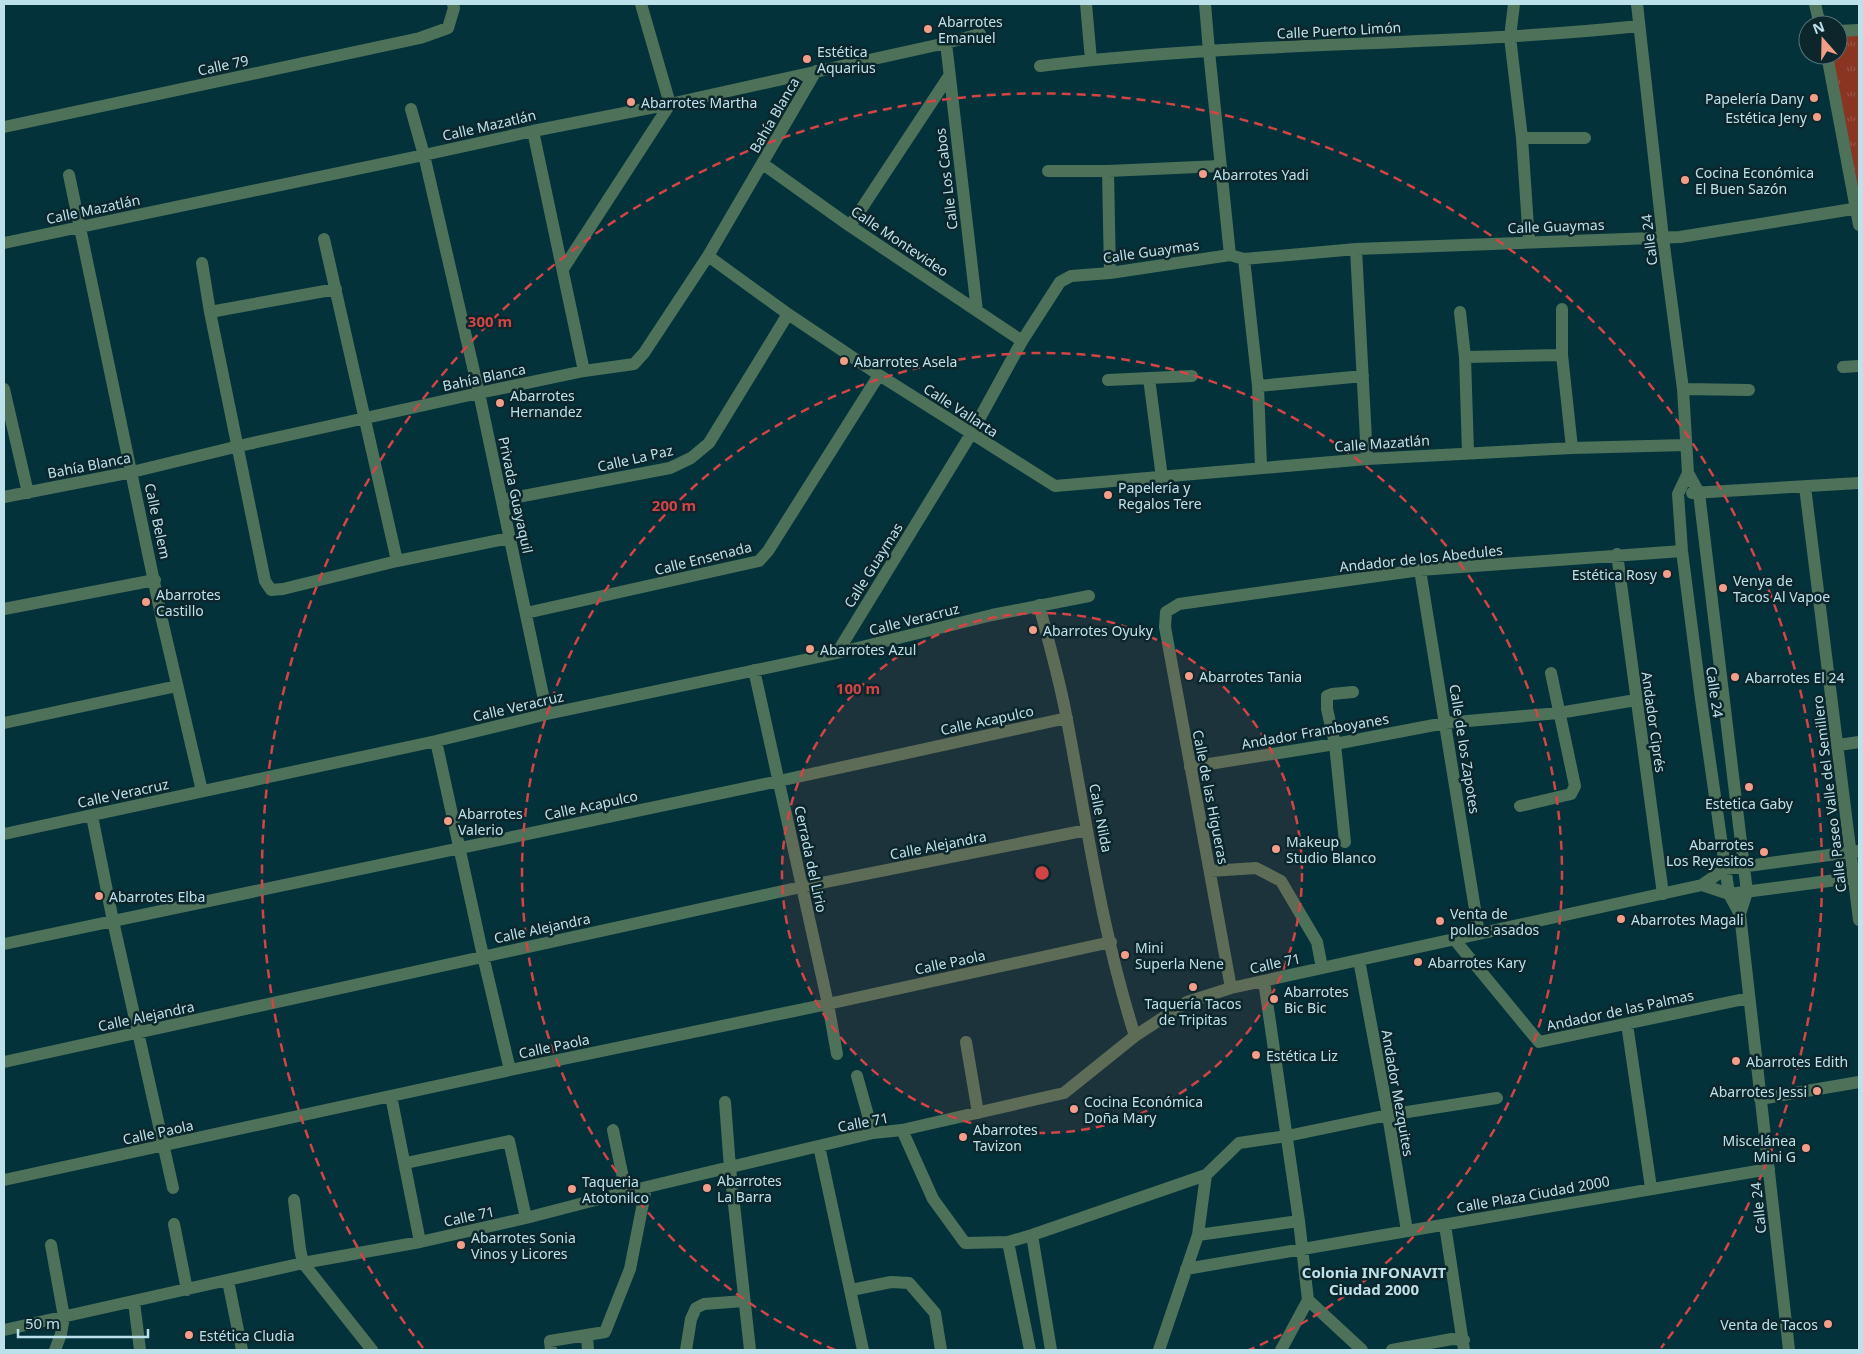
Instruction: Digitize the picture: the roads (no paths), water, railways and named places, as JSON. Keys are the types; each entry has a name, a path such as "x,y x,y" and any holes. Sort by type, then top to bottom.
{"street":[{"name":"Calle 79","path":"4,127 420,38 448,28 453,4"},
{"path":"563,269 670,104 641,4"},
{"path":"1086,4 1091,60"},
{"path":"1205,4 1208,51 1230,255"},
{"path":"1514,4 1510,37 1522,138 1530,242"},
{"name":"Calle 24","path":"1637,4 1682,389 1688,473 1699,493 1747,892 1740,914"},
{"name":"Calle Puerto Limón","path":"1040,66 1208,51 1510,37 1639,26"},
{"name":"Calle Mazatlán","path":"4,242 424,155 533,130 670,104 946,44 980,34"},
{"name":"Calle Los Cabos","path":"946,44 977,311"},
{"path":"1829,65 1858,208 1859,224"},
{"name":"Bahía Blanca","path":"4,497 132,472 239,446 479,393 634,364 644,353 708,256 816,71"},
{"path":"850,226 949,76"},
{"name":"Privada Guayaquil","path":"411,109 424,155 479,393 547,714"},
{"path":"533,130 584,372"},
{"path":"1522,138 1585,138"},
{"name":"Calle Montevideo","path":"763,164 850,226 1022,340"},
{"path":"1048,171 1108,172 1220,166"},
{"path":"1108,172 1110,273"},
{"name":"Calle Belem","path":"68,175 81,226 177,686 202,791"},
{"name":"Calle Guaymas","path":"837,653 971,434 1022,340 1060,282 1071,276 1110,273 1230,255 1244,259 1356,249 1680,237 1858,208"},
{"path":"324,239 397,561"},
{"path":"1356,249 1367,459"},
{"name":"Calle Vallarta","path":"708,256 788,314 878,374 1055,486 1081,485"},
{"path":"1244,259 1258,386 1262,467"},
{"path":"202,263 210,312 265,580 271,590 283,589 397,561 510,538"},
{"path":"210,312 336,288"},
{"path":"1562,309 1562,355 1572,448"},
{"path":"1460,312 1465,357 1468,454"},
{"name":"Calle La Paz","path":"502,500 670,468 691,458 709,443 788,314"},
{"path":"1465,357 1562,355"},
{"path":"1844,367 1859,366"},
{"name":"Calle Ensenada","path":"526,613 759,561 768,551 878,374"},
{"path":"1108,380 1192,376"},
{"path":"1258,386 1363,376"},
{"path":"1149,378 1162,478"},
{"path":"4,388 8,425 28,492"},
{"path":"1682,389 1749,390"},
{"name":"Calle Mazatlán","path":"1081,485 1262,467 1367,459 1572,448 1686,445"},
{"name":"Calle 24","path":"1688,473 1678,494 1682,550 1725,869 1729,894 1740,914 1790,1350"},
{"path":"1678,494 1859,484"},
{"name":"Calle Paseo Valle del Semillero","path":"1806,487 1838,745 1855,851 1859,920"},
{"name":"Andador de los Abedules","path":"1166,612 1179,604 1420,570 1682,550"},
{"name":"Andador Ciprés","path":"1617,554 1663,894"},
{"name":"Calle de los Zapotes","path":"1420,570 1479,934"},
{"path":"4,609 155,580"},
{"path":"1039,605 1088,596"},
{"name":"Calle Veracruz","path":"4,834 436,741 547,714 837,653 1039,605"},
{"name":"Calle Nilda","path":"1039,605 1067,718 1087,830 1111,942 1126,1007 1135,1036"},
{"name":"Calle de las Higueras","path":"1166,612 1165,627 1231,988"},
{"name":"Cerrada del Lirio","path":"754,670 828,1004 837,1054"},
{"path":"1520,806 1571,794 1575,786 1552,673"},
{"path":"4,723 177,686"},
{"path":"1345,842 1335,744 1327,709 1327,696 1353,692"},
{"name":"Andador Framboyanes","path":"1190,768 1335,744 1445,722 1559,713 1636,700"},
{"name":"Calle Acapulco","path":"4,944 779,781 1067,718"},
{"path":"436,741 510,1070"},
{"path":"1838,745 1859,742"},
{"path":"92,816 113,921 162,1146 173,1188"},
{"name":"Calle Alejandra","path":"4,1062 801,887 1087,830"},
{"path":"1725,869 1855,851"},
{"path":"1210,871 1256,868 1282,881 1317,942 1322,968"},
{"name":"Calle 71","path":"4,1330 303,1263 420,1242 526,1218 872,1133 902,1130 1064,1093 1135,1036 1187,1002 1231,988 1702,885 1725,869"},
{"path":"1702,885 1729,894 1856,878"},
{"name":"Andador de las Palmas","path":"1454,940 1539,1042 1749,998"},
{"name":"Calle Paola","path":"4,1180 1111,942"},
{"name":"Andador Mezquites","path":"1359,960 1407,1231"},
{"path":"1264,981 1299,1221 1308,1300 1281,1350"},
{"path":"1627,1024 1651,1188"},
{"path":"966,1042 978,1114"},
{"path":"857,1076 872,1133"},
{"path":"1760,1099 1859,1082"},
{"path":"391,1096 406,1163 420,1242"},
{"path":"902,1130 933,1198 965,1243 1008,1242 1032,1236 1206,1175 1239,1143 1497,1098"},
{"path":"725,1102 730,1168 750,1350"},
{"path":"613,1130 626,1192"},
{"path":"406,1163 509,1141 526,1218"},
{"path":"819,1146 863,1350"},
{"name":"Calle Plaza Ciudad 2000","path":"1186,1269 1769,1169"},
{"path":"1156,1350 1198,1235 1206,1175"},
{"path":"551,1350 550,1341 605,1332 630,1269 646,1188"},
{"path":"294,1200 303,1263 372,1350"},
{"path":"1198,1235 1299,1221"},
{"path":"174,1224 187,1290"},
{"path":"1446,1224 1464,1345"},
{"path":"1032,1236 1051,1350"},
{"path":"1008,1242 1030,1350"},
{"path":"51,1245 64,1317 61,1334 55,1350"},
{"path":"228,1280 242,1350"},
{"path":"850,1290 891,1282 909,1283 935,1313 941,1350"},
{"path":"1308,1300 1362,1350"},
{"path":"686,1350 691,1319 696,1308 704,1304 744,1301"},
{"path":"134,1302 140,1350"},
{"path":"587,1336 588,1350"},
{"path":"1392,1350 1452,1339 1464,1345"}],"place":[{"name":"Abarrotes Emanuel","path":"928,29"},
{"name":"Estética Aquarius","path":"807,59"},
{"name":"Papelería Dany","path":"1814,98"},
{"name":"Abarrotes Martha","path":"631,102"},
{"name":"Estética Jeny","path":"1817,117"},
{"name":"Abarrotes Yadi","path":"1203,174"},
{"name":"Cocina Económica El Buen Sazón","path":"1685,180"},
{"name":"Abarrotes Asela","path":"844,361"},
{"name":"Abarrotes Hernandez","path":"500,403"},
{"name":"Papelería y Regalos Tere","path":"1108,495"},
{"name":"Estética Rosy","path":"1667,574"},
{"name":"Venya de Tacos Al Vapoe","path":"1723,588"},
{"name":"Abarrotes Castillo","path":"146,602"},
{"name":"Abarrotes Oyuky","path":"1033,630"},
{"name":"Abarrotes Azul","path":"810,649"},
{"name":"Abarrotes Tania","path":"1189,676"},
{"name":"Abarrotes El 24","path":"1735,677"},
{"name":"Estetica Gaby","path":"1749,787"},
{"name":"Abarrotes Valerio","path":"448,821"},
{"name":"Makeup Studio Blanco","path":"1276,849"},
{"name":"Abarrotes Los Reyesitos","path":"1764,852"},
{"name":"Abarrotes Elba","path":"99,896"},
{"name":"Abarrotes Magali","path":"1621,919"},
{"name":"Venta de pollos asados","path":"1440,921"},
{"name":"Mini Superla Nene","path":"1125,955"},
{"name":"Abarrotes Kary","path":"1418,962"},
{"name":"Taquería Tacos de Tripitas","path":"1193,987"},
{"name":"Abarrotes Bic Bic","path":"1274,999"},
{"name":"Estética Liz","path":"1256,1055"},
{"name":"Abarrotes Edith","path":"1736,1061"},
{"name":"Abarrotes Jessi","path":"1817,1091"},
{"name":"Cocina Económica Doña Mary","path":"1074,1109"},
{"name":"Abarrotes Tavizon","path":"963,1137"},
{"name":"Miscelánea Mini G","path":"1806,1148"},
{"name":"Abarrotes La Barra","path":"707,1188"},
{"name":"Taqueria Atotonilco","path":"572,1189"},
{"name":"Abarrotes Sonia Vinos y Licores","path":"461,1245"},
{"name":"Venta de Tacos","path":"1828,1324"},
{"name":"Estética Cludia","path":"189,1335"}],"district":[{"name":"Colonia INFONAVIT Ciudad 2000","path":"1374,1280"}]}
